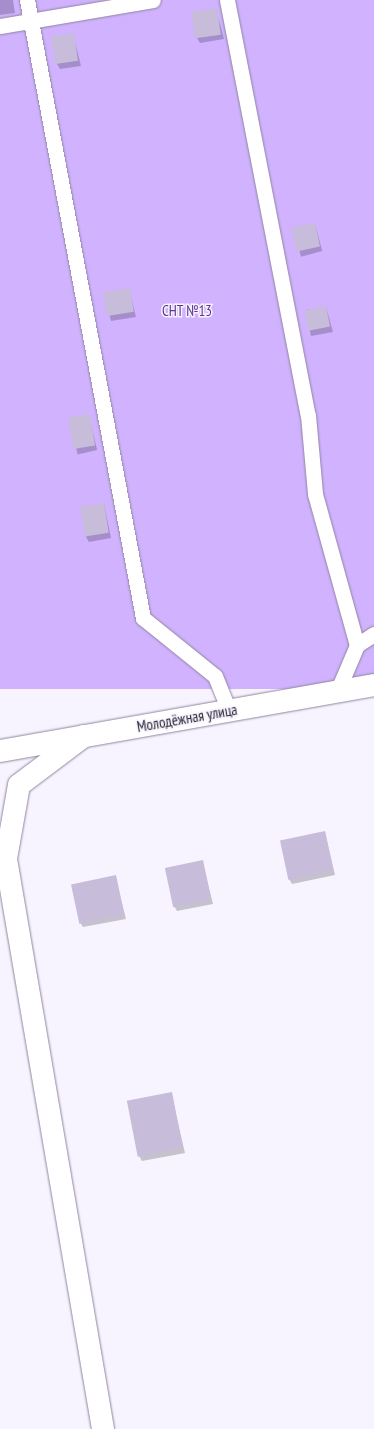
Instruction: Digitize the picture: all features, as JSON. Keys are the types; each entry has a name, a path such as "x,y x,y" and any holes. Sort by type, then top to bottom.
{"street":[{"name":"Молодёжная улица","path":"0,751 374,685"},
{"path":"84,736 19,785 3,856 103,1429"}],"lane":[{"path":"27,0 143,618 215,676 229,711"},
{"path":"0,26 153,0"},
{"path":"227,0 308,415 315,494 358,645"},
{"path":"337,692 358,645 374,634"}],"green space":[{"name":"СНТ №13","path":"0,0 374,0 374,689 0,689"}],"building":[{"path":"217,8 221,35 195,38 191,12"},
{"path":"74,33 78,61 55,64 51,36"},
{"path":"315,223 320,246 297,251 292,228"},
{"path":"130,288 134,312 107,316 103,292"},
{"path":"326,306 330,327 308,331 304,310"},
{"path":"90,414 95,446 73,449 68,417"},
{"path":"104,503 109,533 85,536 80,507"},
{"path":"325,831 333,870 288,880 280,841"},
{"path":"203,860 211,899 173,907 165,868"},
{"path":"116,875 124,914 79,924 71,885"},
{"path":"172,1092 183,1148 138,1157 127,1101"}]}
